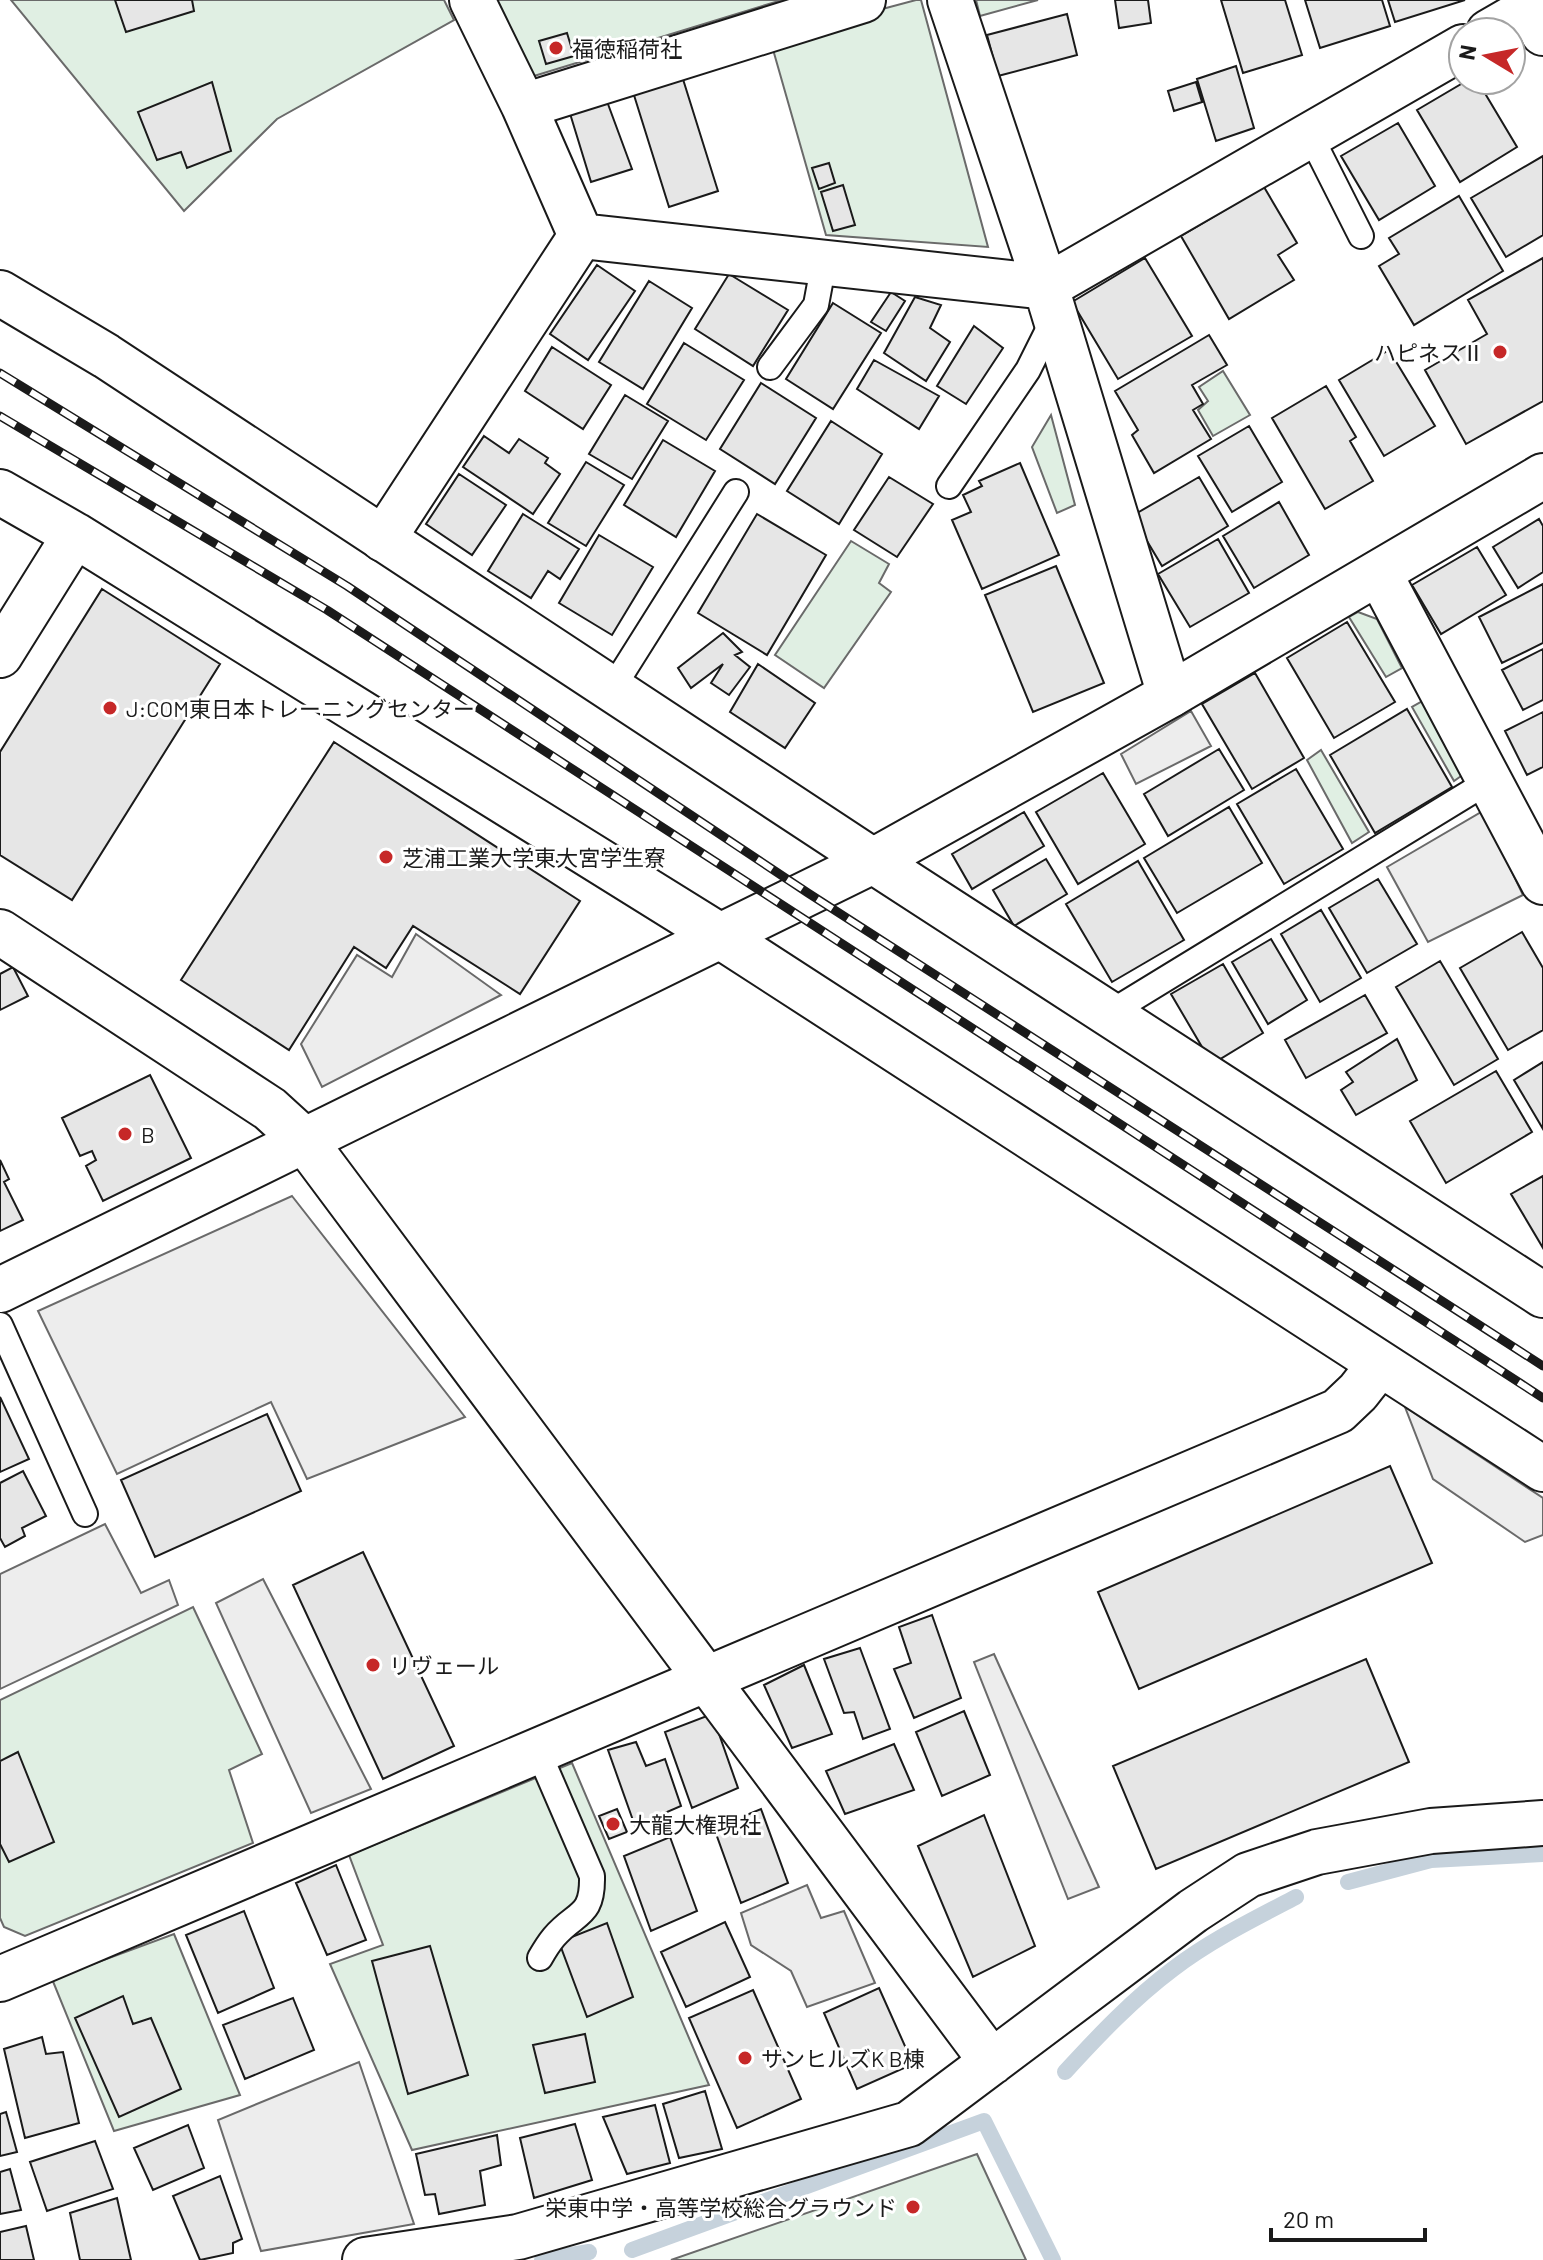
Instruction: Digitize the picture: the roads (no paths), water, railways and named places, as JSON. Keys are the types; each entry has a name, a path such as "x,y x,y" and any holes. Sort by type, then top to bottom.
{"street":[{"path":"472,0 524,106 581,236"},
{"path":"524,106 863,0"},
{"path":"950,0 1051,301 1170,695"},
{"path":"581,236 824,262 1051,301 1310,135 1447,56"},
{"path":"383,539 581,236"},
{"path":"0,293 106,356 873,861 1543,1295"},
{"path":"0,1290 873,861 1170,695 1543,476"},
{"path":"0,492 75,535 720,936 1543,1469"},
{"path":"0,655 75,535"},
{"path":"1379,573 1543,882"},
{"path":"0,932 270,1109 304,1140 992,2062"},
{"path":"0,1979 1338,1411 1380,1364"},
{"path":"365,2260 518,2237 909,2124 1193,1911 1248,1875 1317,1852 1431,1831 1543,1823"}],"lane":[{"path":"1310,135 1361,236"},
{"path":"770,367 816,305 824,262"},
{"path":"949,486 1028,370 1051,301"},
{"path":"612,689 736,492"},
{"path":"1108,1014 1489,781"},
{"path":"0,1325 85,1514"},
{"path":"538,1751 592,1876 592,1896 581,1915 555,1936 540,1958"}],"waterway":[{"path":"1348,1882 1431,1860 1543,1854"},
{"path":"1065,2072 1130,2005 1187,1958 1296,1897"},
{"path":"632,2250 984,2121 1053,2260"},
{"path":"542,2260 589,2252"}],"railway":[{"path":"0,373 347,586 808,893 1543,1366"},
{"path":"0,416 327,610 1543,1398"}],"place":[{"name":"福徳稲荷社","path":"556,48"},
{"name":"ハピネスⅡ","path":"1500,352"},
{"name":"J:COM東日本トレーニングセンター","path":"110,708"},
{"name":"芝浦工業大学東大宮学生寮","path":"386,857"},
{"name":"B","path":"125,1134"},
{"name":"リヴェール","path":"373,1665"},
{"name":"大龍大権現社","path":"613,1824"},
{"name":"サンヒルズK B棟","path":"745,2058"},
{"name":"栄東中学・高等学校総合グラウンド","path":"913,2207"}]}
